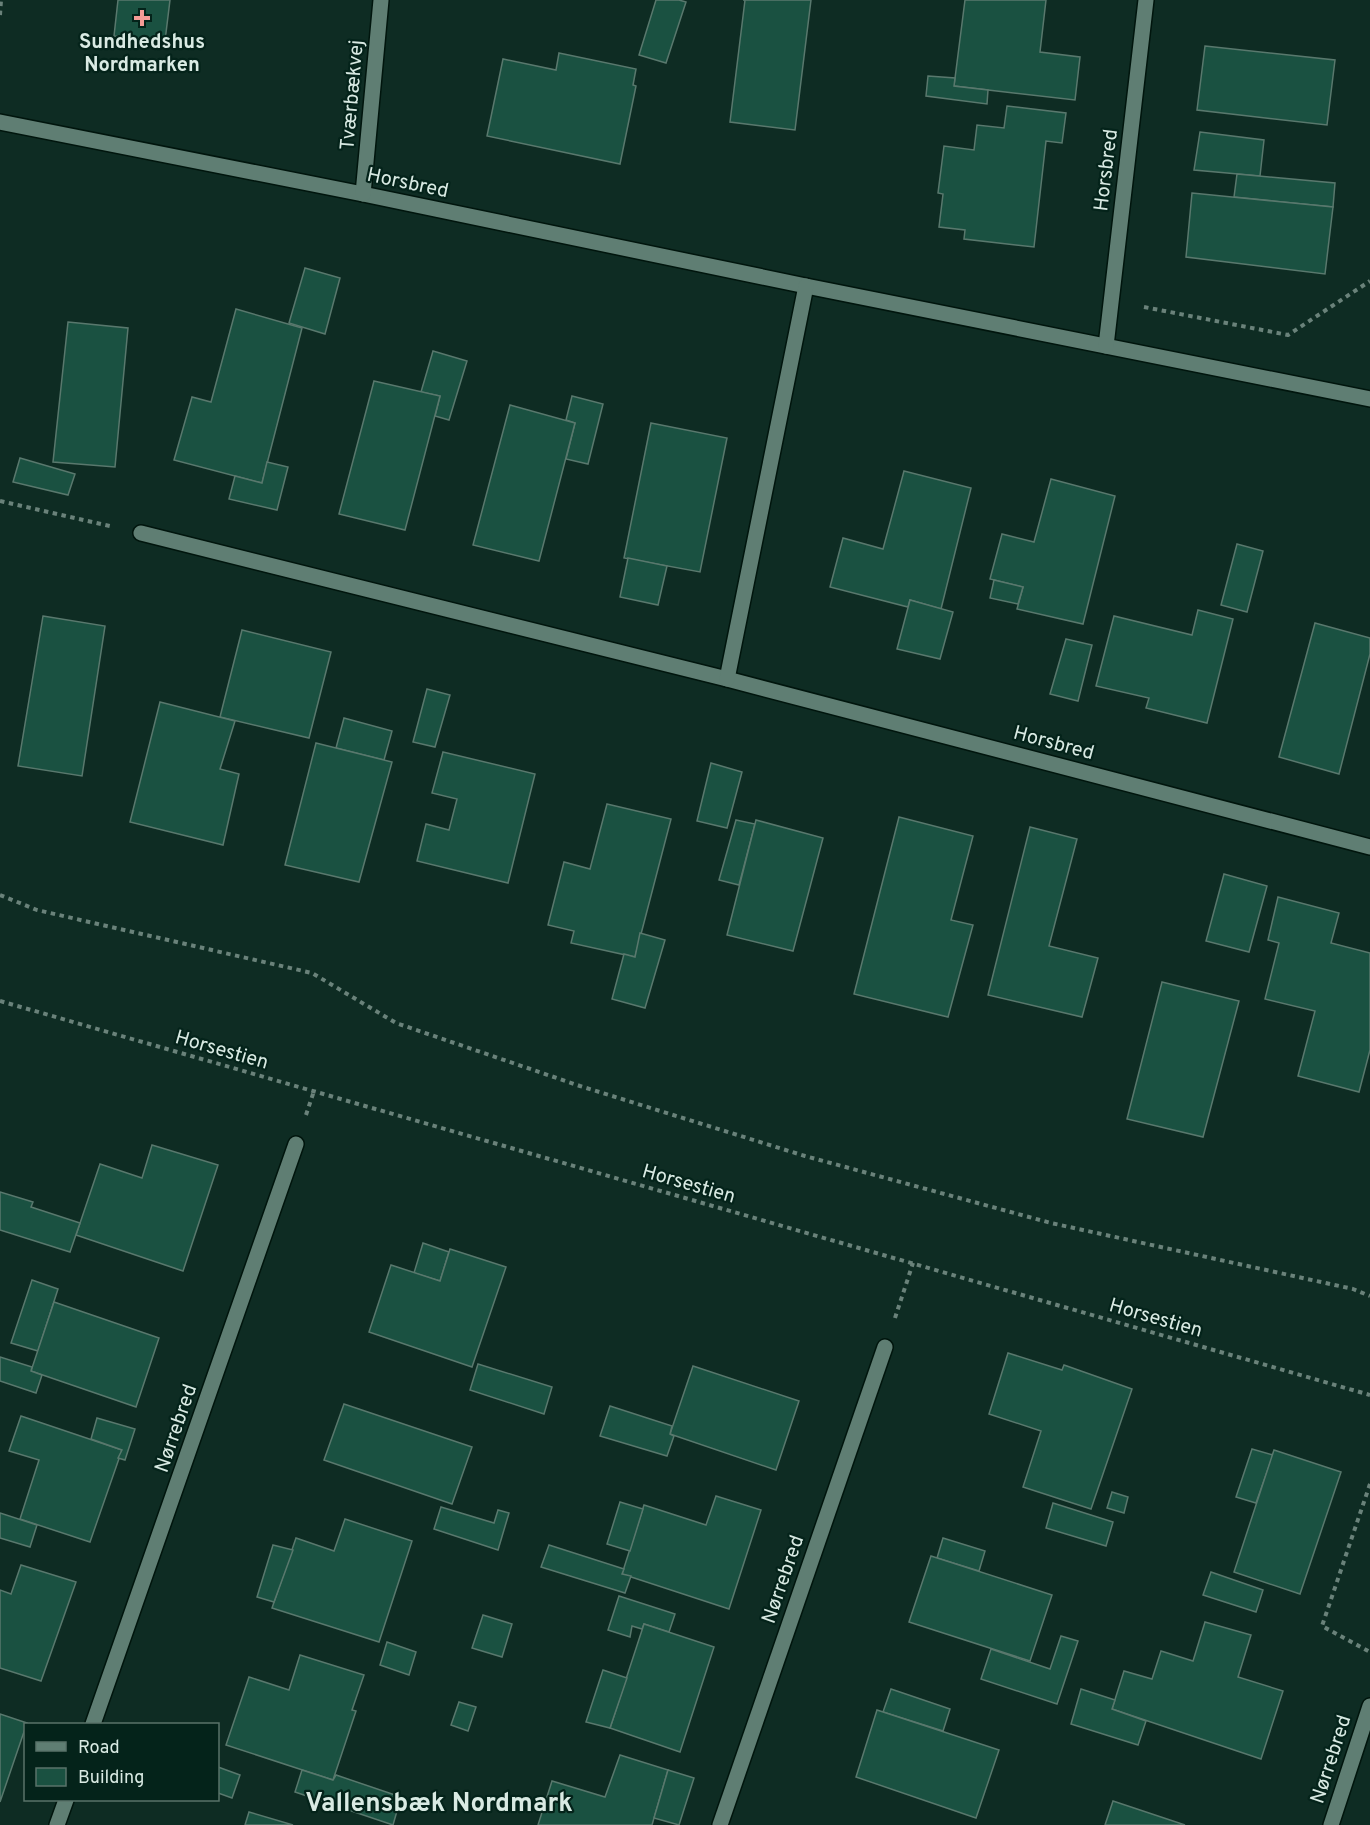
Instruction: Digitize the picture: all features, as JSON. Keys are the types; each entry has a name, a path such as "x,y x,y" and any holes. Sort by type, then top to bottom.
{"street":[{"name":"Tværbækvej","path":"363,194 381,0"},
{"name":"Horsbred","path":"1106,346 1146,0"},
{"name":"Horsbred","path":"0,122 1370,399"},
{"path":"727,679 806,286"},
{"name":"Horsbred","path":"141,533 727,679 1370,847"},
{"name":"Nørrebred","path":"94,1723 296,1144"},
{"name":"Nørrebred","path":"720,1825 885,1347"},
{"name":"Nørrebred","path":"1330,1825 1370,1706"},
{"path":"57,1825 66,1801"}],"path":[{"path":"0,15 1,0"},
{"path":"1111,300 1288,335 1370,280"},
{"path":"0,501 141,533"},
{"path":"0,895 37,910 312,973 396,1023 580,1086 805,1156 1051,1223 1353,1289 1370,1296"},
{"name":"Horsestien","path":"0,1001 1370,1395"},
{"path":"885,1347 913,1263"},
{"path":"1370,1484 1322,1626 1370,1652"}],"building":[{"name":"Sundhedshus Nordmarken","path":"118,0 170,0 165,41 114,36"},
{"path":"656,0 686,2 666,63 639,55"},
{"path":"745,0 811,0 795,130 730,122"},
{"path":"965,0 1046,0 1040,52 1080,57 1075,100 954,86"},
{"path":"1205,46 1335,60 1327,125 1197,110"},
{"path":"559,53 636,69 633,85 636,86 620,164 487,136 503,59 556,70"},
{"path":"928,76 955,78 954,86 988,90 987,104 926,96"},
{"path":"1007,106 1066,113 1062,143 1046,141 1034,247 964,239 965,230 939,227 943,194 938,193 944,146 974,150 977,125 1004,128"},
{"path":"1200,132 1264,140 1260,176 1194,170"},
{"path":"1237,174 1335,183 1333,207 1234,197"},
{"path":"1192,193 1333,207 1325,274 1186,257"},
{"path":"305,268 340,278 325,334 289,323"},
{"path":"236,309 302,328 262,483 174,460 192,397 211,402"},
{"path":"68,322 128,328 115,467 53,462"},
{"path":"433,351 467,361 449,420 435,416 440,396 421,392"},
{"path":"374,381 440,396 405,530 339,514"},
{"path":"572,396 603,404 588,464 566,459 575,423 566,420"},
{"path":"510,405 575,423 539,561 473,545"},
{"path":"651,423 727,438 700,572 624,558"},
{"path":"20,458 75,474 68,495 13,482"},
{"path":"267,462 288,467 277,510 229,499 235,476 262,483"},
{"path":"904,471 971,488 941,609 910,600 908,607 830,587 843,538 883,549"},
{"path":"1051,479 1115,496 1083,624 1017,609 1023,587 990,579 1002,534 1034,542"},
{"path":"1237,544 1263,551 1247,612 1221,605"},
{"path":"628,558 667,566 658,605 620,597"},
{"path":"994,580 1023,587 1018,604 990,598"},
{"path":"910,600 953,612 940,659 897,649"},
{"path":"1198,610 1233,619 1207,723 1146,708 1149,698 1096,686 1114,616 1192,635"},
{"path":"43,616 105,626 82,776 18,766"},
{"path":"1315,623 1370,638 1370,654 1339,774 1279,757"},
{"path":"242,630 331,652 309,738 220,717"},
{"path":"1066,639 1092,645 1078,701 1050,694"},
{"path":"427,689 450,695 435,747 413,742"},
{"path":"160,702 235,721 220,769 239,774 223,845 130,822"},
{"path":"344,718 392,731 384,760 336,748"},
{"path":"316,743 392,762 359,882 285,865"},
{"path":"443,752 535,774 508,883 417,861 426,824 449,830 457,799 432,793"},
{"path":"711,763 742,772 727,828 697,821"},
{"path":"607,804 671,819 635,957 571,943 574,931 548,925 564,862 590,869"},
{"path":"899,817 973,836 951,920 973,925 948,1017 854,994"},
{"path":"736,820 755,824 739,885 719,880"},
{"path":"756,820 823,838 793,951 727,935"},
{"path":"1030,827 1077,839 1049,946 1098,958 1082,1017 988,995"},
{"path":"1224,874 1267,886 1249,952 1206,941"},
{"path":"1278,897 1339,913 1331,943 1370,953 1370,1050 1359,1092 1298,1076 1315,1011 1265,999 1279,943 1268,940"},
{"path":"640,933 665,940 645,1008 612,999 624,954 635,957"},
{"path":"1162,982 1239,1001 1203,1137 1127,1119"},
{"path":"152,1145 218,1165 183,1271 76,1235 100,1164 142,1178"},
{"path":"0,1192 33,1202 31,1207 80,1223 70,1252 0,1230"},
{"path":"423,1243 449,1252 440,1281 414,1273"},
{"path":"450,1249 506,1267 472,1367 369,1332 391,1265 440,1281"},
{"path":"32,1280 58,1289 38,1351 11,1343"},
{"path":"54,1302 159,1338 136,1407 31,1371"},
{"path":"1008,1353 1062,1370 1064,1365 1132,1389 1091,1509 1023,1487 1041,1431 989,1414"},
{"path":"0,1357 32,1367 31,1371 42,1375 36,1393 0,1381"},
{"path":"478,1364 552,1387 544,1414 470,1390"},
{"path":"693,1366 799,1401 776,1470 670,1434"},
{"path":"344,1404 472,1447 452,1504 324,1460"},
{"path":"610,1406 672,1426 670,1434 674,1436 667,1456 600,1436"},
{"path":"21,1416 122,1450 90,1542 20,1519 39,1460 9,1451"},
{"path":"97,1418 135,1429 125,1460 118,1458 122,1450 91,1439"},
{"path":"1252,1449 1273,1455 1256,1503 1236,1497"},
{"path":"1274,1450 1341,1472 1300,1594 1234,1572"},
{"path":"1112,1492 1128,1497 1124,1513 1107,1508"},
{"path":"716,1496 761,1510 729,1609 622,1574 644,1505 706,1525"},
{"path":"620,1502 643,1509 630,1551 607,1544"},
{"path":"1053,1503 1113,1522 1106,1546 1046,1528"},
{"path":"441,1507 494,1523 498,1510 509,1513 498,1550 434,1529"},
{"path":"0,1513 37,1525 30,1547 0,1538"},
{"path":"345,1519 412,1541 379,1642 272,1608 296,1538 334,1551"},
{"path":"943,1538 985,1551 979,1571 937,1558"},
{"path":"273,1545 293,1550 274,1602 257,1597"},
{"path":"549,1545 624,1569 622,1574 631,1576 625,1593 541,1567"},
{"path":"931,1556 1052,1595 1030,1661 909,1622"},
{"path":"21,1565 76,1582 41,1681 0,1668 0,1590 11,1594"},
{"path":"1211,1572 1263,1590 1256,1612 1203,1595"},
{"path":"619,1596 675,1614 669,1632 644,1624 642,1629 632,1626 630,1637 608,1630"},
{"path":"483,1615 512,1624 502,1657 472,1648"},
{"path":"1205,1622 1251,1635 1238,1677 1283,1691 1261,1759 1112,1709 1124,1671 1152,1679 1161,1651 1193,1661"},
{"path":"644,1624 714,1647 680,1752 610,1728"},
{"path":"1061,1636 1078,1641 1057,1704 981,1679 991,1649 1050,1669"},
{"path":"387,1642 416,1652 409,1675 380,1665"},
{"path":"300,1655 364,1675 352,1710 356,1711 333,1780 226,1745 249,1677 289,1690"},
{"path":"603,1670 627,1678 610,1728 586,1722"},
{"path":"891,1689 950,1709 943,1731 883,1712"},
{"path":"1081,1689 1115,1700 1112,1709 1146,1721 1138,1745 1071,1724"},
{"path":"459,1702 476,1707 468,1731 451,1725"},
{"path":"877,1710 999,1750 976,1818 856,1777"},
{"path":"0,1714 27,1723 24,1723 24,1732 0,1802"},
{"path":"620,1755 668,1770 652,1825 538,1825 552,1781 605,1797"},
{"path":"219,1767 240,1775 232,1798 219,1793"},
{"path":"302,1770 333,1780 336,1775 401,1797 393,1825 295,1792"},
{"path":"668,1770 694,1778 679,1825 654,1818"},
{"path":"1113,1801 1185,1825 1105,1825"},
{"path":"249,1812 293,1825 245,1825"}],"place":[{"name":"Sundhedshus Nordmarken","path":"142,18"}],"district":[{"name":"Vallensbæk Nordmark","path":"439,1802"}]}
